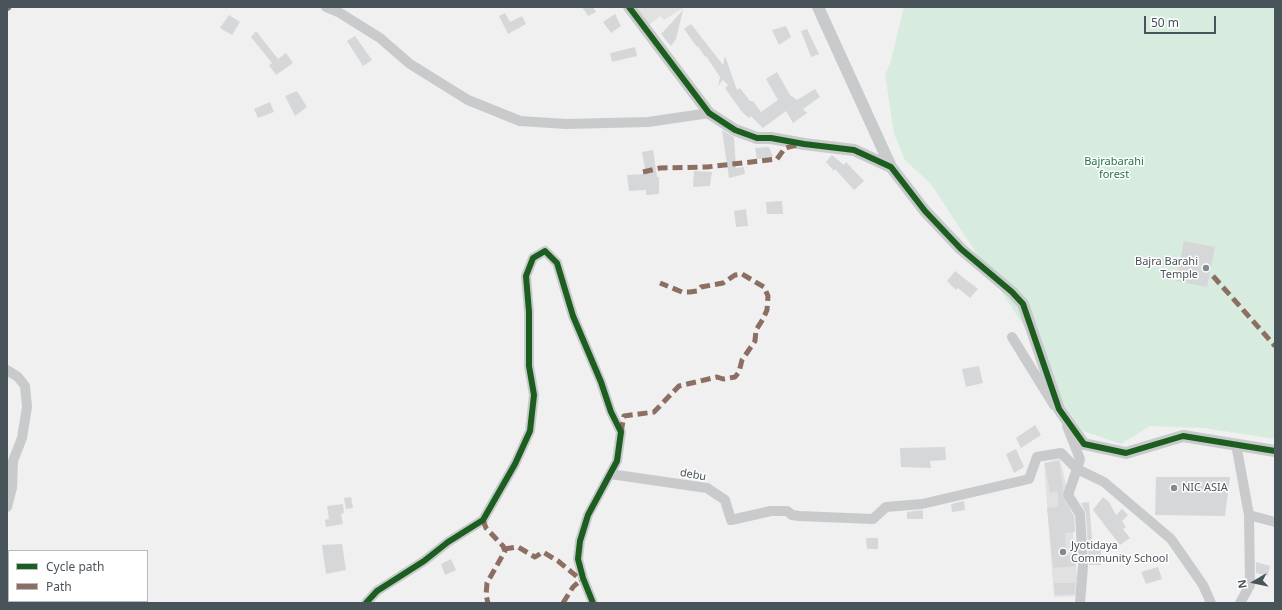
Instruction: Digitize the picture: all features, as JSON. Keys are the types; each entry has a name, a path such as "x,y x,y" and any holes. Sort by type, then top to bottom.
{"street":[{"path":"326,7 340,12 380,38 410,64 468,100 520,121 566,124 640,122 709,113"},
{"path":"629,7 709,113 735,130 757,138 771,138 801,144 854,150 891,167"},
{"path":"818,7 891,167 925,211 961,249 1012,292 1023,304 1059,409 1084,444 1126,453 1183,436 1275,450"},
{"path":"366,603 377,591 424,561 448,542 484,520 514,464 530,431 534,395 529,366 529,312 526,276 533,258 545,251 557,263 573,316 600,382 610,412 621,432 617,461 588,515 580,541 578,559 583,578 593,603"},
{"path":"1012,337 1069,430 1080,459 1068,495 1080,514 1084,566 1080,603"},
{"path":"7,370 18,377 25,386 27,407 22,438 13,461 12,488 7,507"},
{"path":"1236,444 1249,515 1250,585 1240,603"},
{"name":"debu","path":"610,474 707,488 725,500 731,520 771,511 787,511 792,515 799,516 873,519 886,507 922,504 1029,479 1037,457 1061,453 1077,469"},
{"path":"1077,469 1104,482 1171,539 1202,585 1210,603"},
{"path":"1249,515 1275,522"}],"shaded area":[{"path":"637,7 685,7 664,20 660,16 649,25"},
{"name":"Jyotidaya Community School","path":"1060,459 1070,502 1079,596 1054,597 1044,463"}],"green space":[{"name":"Bajrabarahi forest","path":"904,7 1275,7 1275,439 1204,428 1150,426 1121,444 1083,431 1064,405 1031,337 931,184 905,160 894,134 885,74 890,64"}],"building":[{"path":"582,7 593,7 596,12 588,16"},
{"path":"683,10 676,39 671,46 661,34"},
{"path":"505,13 510,22 522,16 526,24 508,34 499,16"},
{"path":"615,14 621,26 611,33 603,22"},
{"path":"229,15 240,22 232,35 220,28"},
{"path":"691,24 723,65 725,56 737,90 740,88 750,101 753,101 761,112 778,100 766,79 777,72 790,95 797,100 815,89 820,97 803,109 807,113 793,123 786,111 763,128 751,116 749,118 742,112 725,88 728,85 723,80 718,86 720,77 706,56 705,57 684,29"},
{"path":"786,26 791,37 779,45 772,30"},
{"path":"807,29 819,54 811,57 801,31"},
{"path":"256,31 278,59 286,53 293,63 276,75 269,65 272,63 251,37"},
{"path":"355,36 372,60 363,66 347,41"},
{"path":"635,47 637,56 612,62 610,53"},
{"path":"297,91 307,107 295,116 285,96"},
{"path":"270,102 274,112 258,118 254,109"},
{"path":"722,130 734,137 736,168 744,167 745,174 729,178"},
{"path":"769,147 773,157 757,159 755,148"},
{"path":"653,150 657,177 659,177 659,194 646,195 646,190 629,191 627,175 646,174 642,152"},
{"path":"832,155 844,165 846,162 864,181 854,190 835,169 834,171 826,162"},
{"path":"694,171 712,172 710,186 693,187"},
{"path":"782,201 783,214 767,214 766,202"},
{"path":"746,209 748,226 736,227 734,211"},
{"path":"1184,241 1215,247 1207,287 1176,281"},
{"path":"955,271 978,289 970,298 958,288 956,290 947,281"},
{"path":"979,366 983,383 966,387 962,369"},
{"path":"1035,425 1041,435 1021,448 1016,438"},
{"path":"945,447 946,460 930,461 931,468 901,467 900,448"},
{"path":"1016,449 1024,467 1014,473 1006,454"},
{"path":"1059,461 1063,488 1062,496 1074,516 1075,532 1065,533 1066,556 1076,555 1076,566 1053,568 1047,508 1058,507 1058,491 1050,493 1045,463"},
{"path":"1156,477 1230,477 1225,516 1155,515"},
{"path":"351,497 353,508 346,509 344,498"},
{"path":"1103,497 1109,502 1116,515 1122,509 1128,515 1122,521 1126,527 1123,529 1130,538 1120,545 1093,510"},
{"path":"964,501 965,510 952,512 951,504"},
{"path":"1089,502 1093,550 1101,550 1101,565 1089,565 1086,514 1081,503"},
{"path":"343,504 344,513 341,514 343,524 326,527 325,520 329,519 327,506"},
{"path":"923,510 923,519 907,519 907,512"},
{"path":"866,538 878,538 878,549 867,549"},
{"path":"342,544 346,570 326,574 322,545"},
{"path":"451,559 456,570 445,575 441,564"},
{"path":"1256,562 1270,566 1268,576 1256,573"},
{"path":"1158,567 1162,579 1146,584 1141,572"},
{"path":"1054,583 1075,583 1074,594 1055,595"}],"marked path":[{"path":"643,172 660,168 707,167 777,159 785,148 798,145"},
{"path":"621,432 624,416 654,412 679,386 717,377 723,379 735,377 739,372 742,360 755,341 756,330 767,310 768,296 764,287 742,274 735,275 723,283 701,287 697,291 690,292 682,292 660,283"},
{"path":"1213,276 1275,346"},
{"path":"483,520 486,528 503,546 505,551 487,583 486,595 488,603"},
{"path":"504,549 518,547 535,557 543,552 558,561 581,580"},
{"path":"563,603 573,587 583,578"}],"cycle path":[{"path":"629,7 709,113 735,130 757,138 771,138 804,144 854,150 891,167 925,211 961,249 1012,292 1023,304 1059,409 1084,444 1126,453 1183,436 1275,451"},
{"path":"366,603 377,591 424,561 448,542 483,520 515,464 530,431 534,395 529,366 529,312 526,276 533,258 545,251 557,263 573,316 601,382 611,412 621,432 617,461 588,515 580,541 578,559 583,578 593,603"}],"place":[{"name":"Bajra Barahi Temple","path":"1206,268"},
{"name":"NIC ASIA","path":"1174,488"},
{"name":"Jyotidaya Community School","path":"1063,552"}]}
